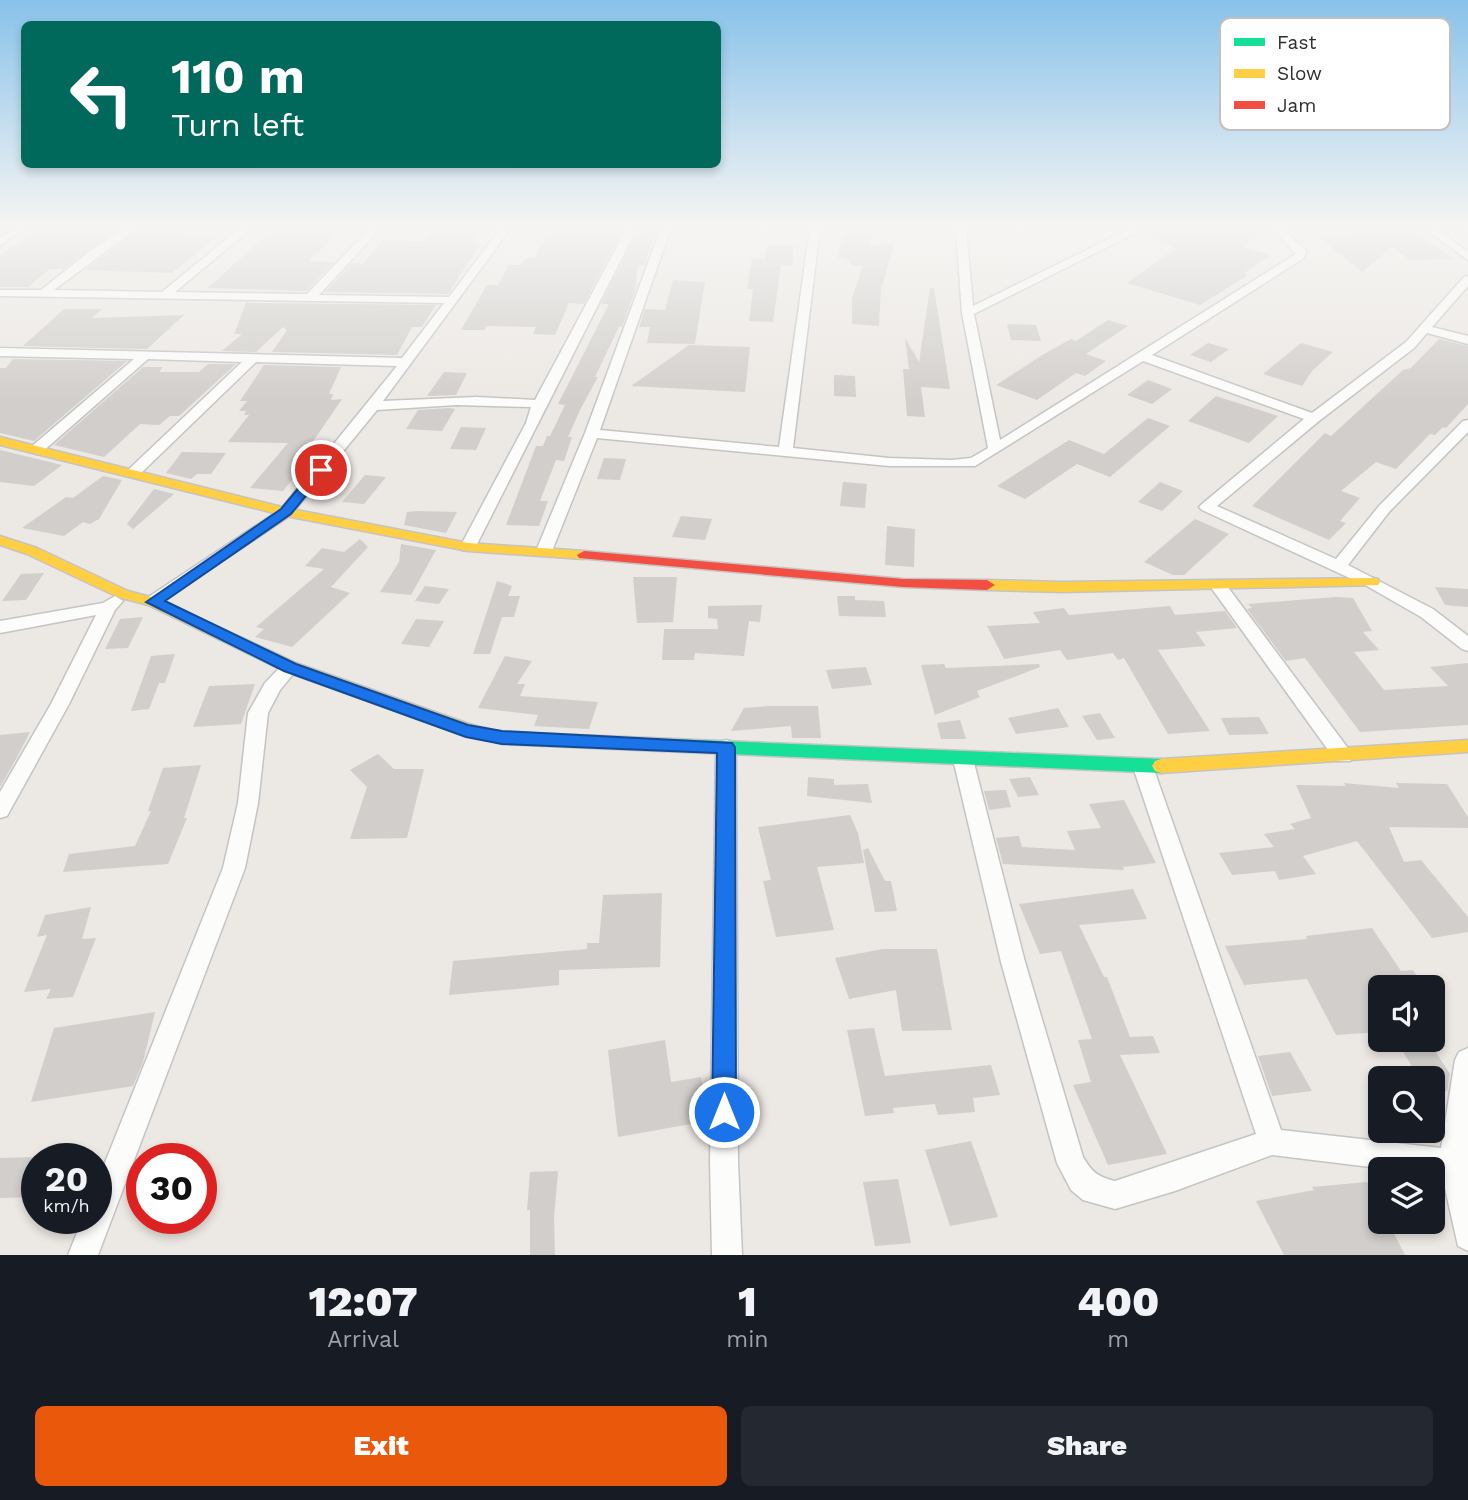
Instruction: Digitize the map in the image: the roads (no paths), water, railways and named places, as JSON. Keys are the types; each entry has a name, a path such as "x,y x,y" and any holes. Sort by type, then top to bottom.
{"street":[{"path":"44,293 52,287"},
{"path":"166,294 175,287"},
{"path":"312,297 322,287"},
{"path":"153,602 286,512 373,406 403,362 464,287"},
{"path":"468,547 601,287"},
{"path":"544,551 592,433 645,287"},
{"path":"785,452 807,287"},
{"path":"966,287 968,313 995,450"},
{"path":"968,313 1021,287"},
{"path":"592,433 888,462 975,462 1252,287"},
{"path":"1462,287 1410,345 1314,418 1207,507 1373,582 1438,622 1468,645"},
{"path":"0,293 454,300"},
{"path":"1426,329 1468,340"},
{"path":"0,352 403,362"},
{"path":"36,450 146,355"},
{"path":"1142,356 1314,418"},
{"path":"133,472 253,358"},
{"path":"373,406 497,399 539,404"},
{"path":"1338,567 1384,509 1468,424"},
{"path":"0,441 286,512 468,547 544,551 902,583 1063,587 1373,582"},
{"path":"0,540 32,551 116,600"},
{"path":"1218,586 1343,756"},
{"path":"0,810 116,600"},
{"path":"0,626 116,600 153,602 290,667 466,730 502,737 1143,767 1468,746"},
{"path":"1438,622 1468,626"},
{"path":"83,1255 234,868 248,803 258,713 272,687 290,667"},
{"path":"726,747 724,1161 727,1255"},
{"path":"963,759 992,891 1031,1033 1071,1163 1081,1180 1093,1190 1115,1195 1175,1177 1272,1142 1460,1167"},
{"path":"1143,767 1272,1142"},
{"path":"1468,1060 1460,1167 1468,1236"}]}
